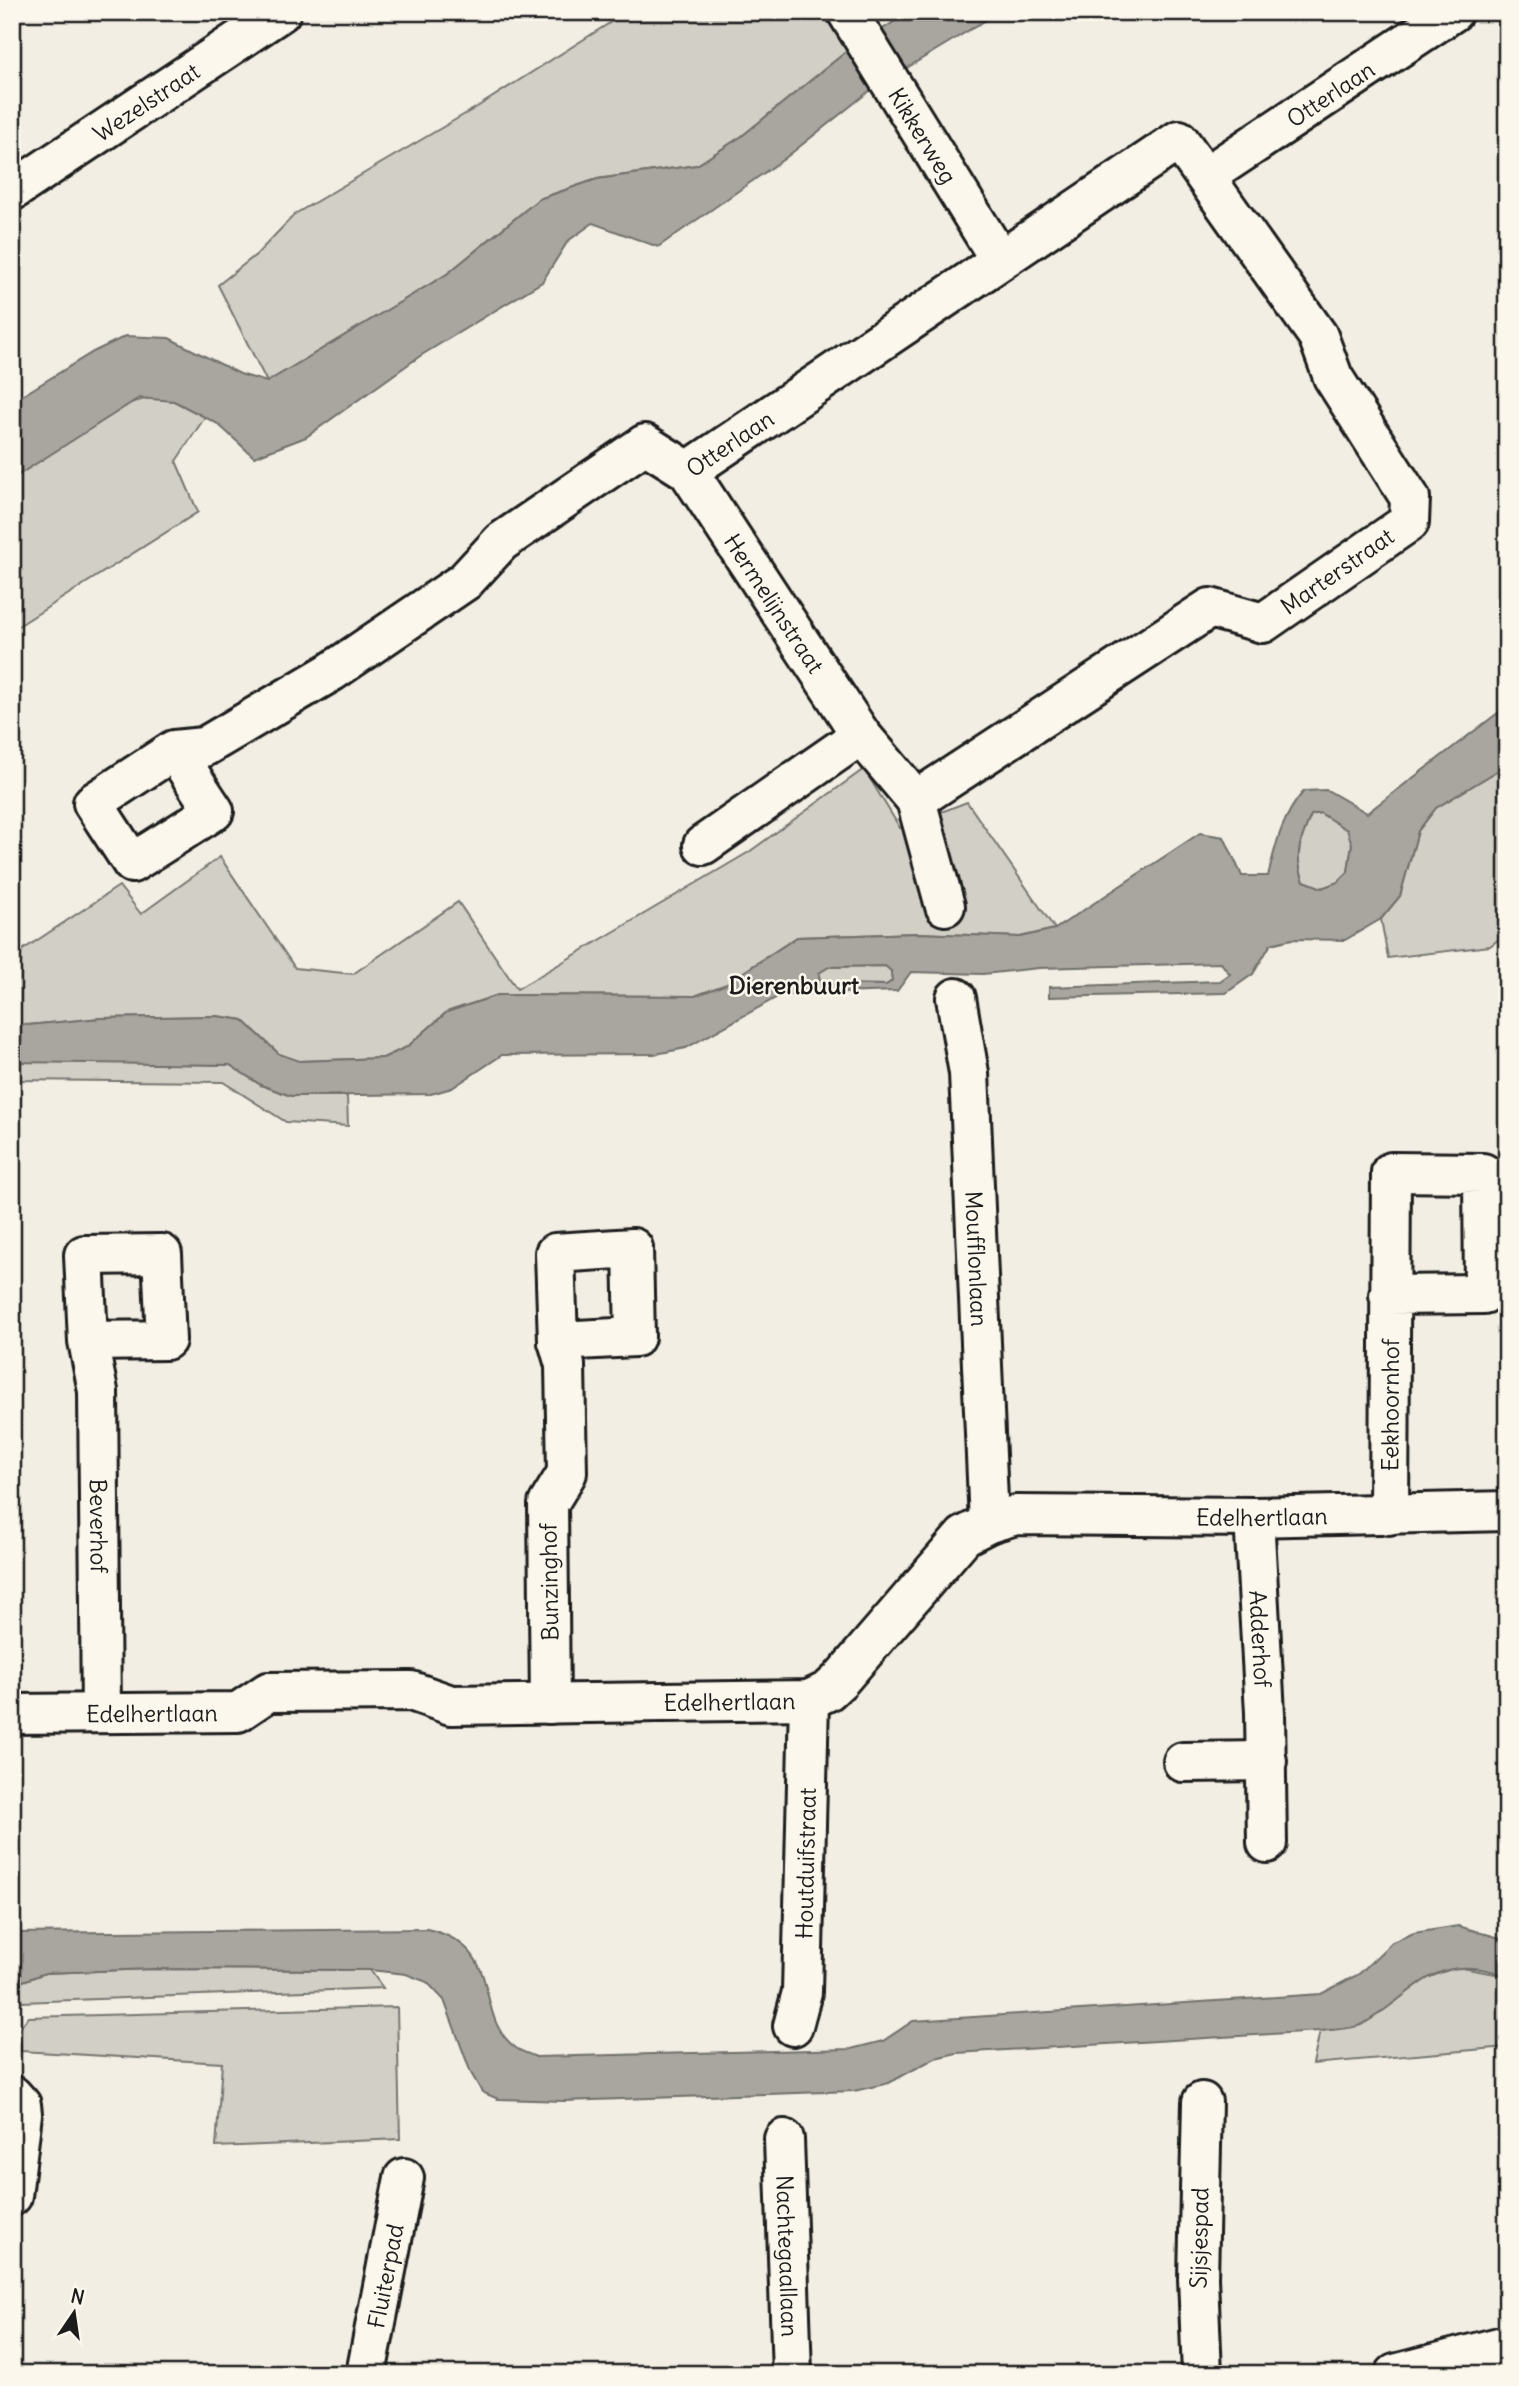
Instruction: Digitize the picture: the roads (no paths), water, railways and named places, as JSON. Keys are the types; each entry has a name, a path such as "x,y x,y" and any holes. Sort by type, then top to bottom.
{"street":[{"name":"Wezelstraat","path":"12,191 281,12"},
{"name":"Otterlaan","path":"1206,176 1453,12"},
{"name":"Kikkerweg","path":"848,14 1000,260"},
{"name":"Otterlaan","path":"174,750 204,747 331,673 465,581 501,542 645,444 688,471 1179,140"},
{"name":"Marterstraat","path":"916,800 1210,608 1263,623 1409,522 1410,498 1333,377 1318,336 1179,140"},
{"name":"Hermelijnstraat","path":"688,471 861,734 916,800 945,906"},
{"path":"703,845 861,734"},
{"name":"Moufflonlaan","path":"956,998 969,1073 989,1523"},
{"name":"Eekhoornhof","path":"1389,1295 1389,1515"},
{"name":"Beverhof","path":"88,1341 98,1391 101,1713"},
{"name":"Bunzinghof","path":"550,1704 548,1504 567,1473 565,1365 558,1341"},
{"name":"Edelhertlaan","path":"12,1714 238,1712 268,1692 411,1690 451,1705 809,1700 828,1691 840,1680 964,1536 989,1523 1016,1516 1254,1517 1507,1511"},
{"name":"Adderhof","path":"1254,1517 1267,1760 1267,1843"},
{"name":"Houtduifstraat","path":"793,2026 802,1992 809,1700"},
{"path":"1182,1762 1267,1760"},
{"path":"12,2095 21,2105 22,2114 20,2151 12,2196"},
{"name":"Sijsjespad","path":"1202,2102 1198,2278 1202,2374"},
{"name":"Nachtegaallaan","path":"784,2139 792,2374"},
{"name":"Fluiterpad","path":"366,2374 404,2178"},
{"path":"1395,2374 1507,2345"}],"district":[{"name":"Dierenbuurt","path":"794,985"}]}
